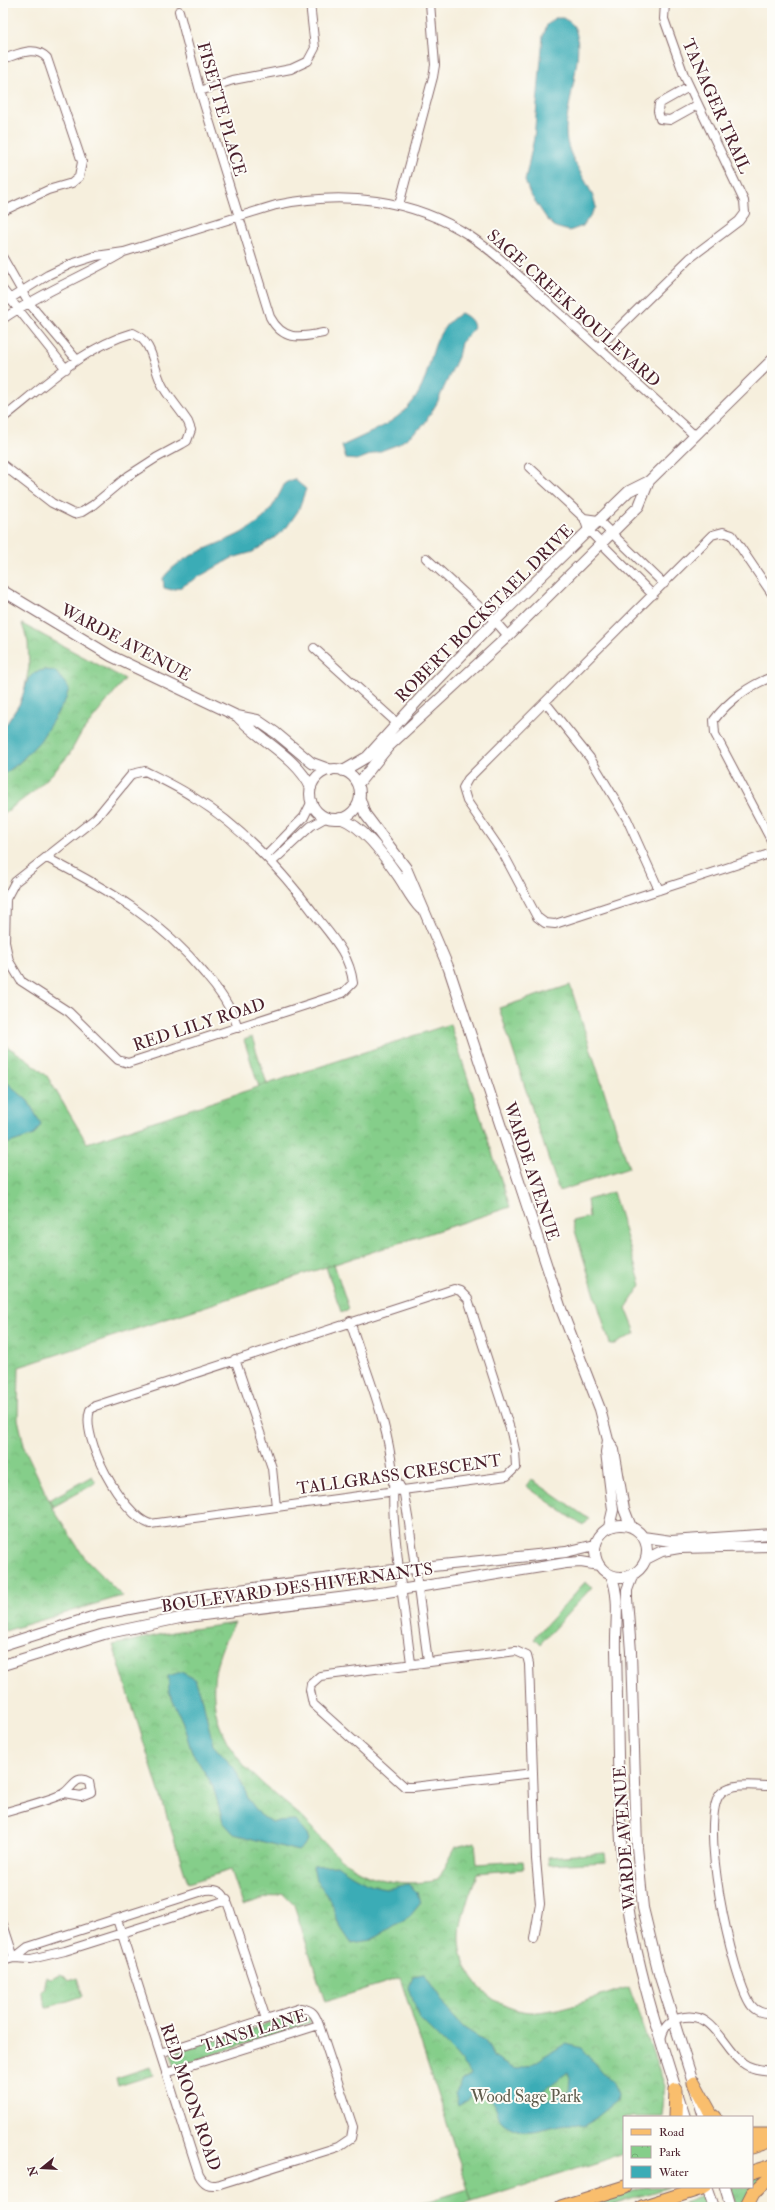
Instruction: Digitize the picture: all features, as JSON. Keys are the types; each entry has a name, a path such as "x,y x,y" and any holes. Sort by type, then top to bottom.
{"main road":[{"path":"694,2083 711,2114 714,2116"},
{"path":"675,2116 676,2090"},
{"path":"753,2135 772,2135"},
{"path":"753,2147 772,2140"},
{"path":"753,2172 772,2166"},
{"path":"746,2207 753,2193 772,2176"},
{"path":"642,2207 703,2188"},
{"path":"562,2207 619,2189"}],"street":[{"path":"200,91 233,80 291,69 308,61 315,48 310,3"},
{"path":"399,205 435,65 430,3"},
{"name":"TANAGER TRAIL","path":"599,347 690,258 739,221 746,213 744,201 689,87 664,19 665,3"},
{"name":"FISETTE PLACE","path":"179,11 200,91 237,216 270,317 275,326 286,335 308,336 323,333"},
{"path":"3,59 34,50 41,52 48,58 82,162 79,177 72,183 48,190 3,211"},
{"path":"689,87 659,104 658,111 660,119 670,120 697,105"},
{"name":"SAGE CREEK BOULEVARD","path":"6,301 48,275 71,264 96,256 124,252 276,204 320,198 350,197 399,205 449,224 470,236 492,252 599,347 694,435"},
{"name":"SAGE CREEK BOULEVARD","path":"3,319 28,302 98,268 124,252"},
{"path":"3,258 28,302 77,360"},
{"path":"3,290 6,301 17,309 66,369"},
{"path":"3,418 77,360 124,336 133,333 141,336 149,345 158,378 188,422 191,430 187,441 139,469 82,512 74,514 52,504 3,465"},
{"name":"ROBERT BOCKSTAEL DRIVE","path":"344,770 367,757 423,695 495,621 598,520 629,491 649,480 772,360"},
{"path":"529,467 584,518 588,530 653,595"},
{"name":"ROBERT BOCKSTAEL DRIVE","path":"358,784 389,746 508,636 640,506 649,480"},
{"path":"584,518 598,520 664,584"},
{"path":"772,594 732,535 723,532 712,535 468,779 463,788 467,801 504,854 537,917 545,923 555,924 772,853"},
{"path":"426,558 495,621 508,636"},
{"name":"WARDE AVENUE","path":"3,592 111,656 237,716 257,720 276,733 312,764 331,770"},
{"path":"314,648 398,724"},
{"path":"772,677 758,682 723,708 714,720 715,734 772,842"},
{"path":"545,702 590,758 627,819 659,890"},
{"name":"WARDE AVENUE","path":"237,716 251,732 290,761 304,775 311,788"},
{"path":"331,770 344,770 352,776 358,784 360,799 351,814 340,818 326,817 320,814 312,801 311,788 315,780 322,773 331,770"},
{"name":"RED LILY ROAD","path":"145,771 194,797 231,824 269,859 336,942 351,967 353,983 343,993 128,1063 118,1060 69,1012 21,981 9,961 5,942 6,899 15,882 96,818 132,774 145,771"},
{"name":"WARDE AVENUE","path":"360,799 365,814 406,868 417,890 425,913 449,969 561,1309 600,1409 608,1440 614,1450 624,1509 631,1527"},
{"path":"269,859 304,817 312,801"},
{"path":"269,859 310,827 326,817"},
{"name":"WARDE AVENUE","path":"340,818 352,823 364,834 396,873 425,913"},
{"path":"47,858 100,885 151,919 188,953 213,983 234,1015 238,1028"},
{"name":"TALLGRASS CRESCENT","path":"454,1288 460,1291 468,1299 511,1432 515,1450 516,1467 507,1476 150,1524 144,1522 122,1498 102,1469 91,1436 88,1416 90,1410 95,1406 235,1359 454,1288"},
{"path":"350,1321 388,1442 394,1475 402,1491 409,1523 428,1661"},
{"path":"235,1359 272,1468 276,1507"},
{"name":"WARDE AVENUE","path":"608,1440 606,1452 613,1510 609,1527"},
{"path":"394,1475 392,1492 411,1663"},
{"path":"616,1525 631,1527 643,1537 647,1548 646,1559 643,1565 633,1574 622,1577 611,1575 599,1565 595,1552 595,1545 600,1535 609,1527 616,1525"},
{"path":"643,1537 671,1541 772,1534"},
{"name":"BOULEVARD DES HIVERNANTS","path":"3,1645 86,1619 146,1605 208,1594 400,1569 566,1552 595,1545"},
{"path":"646,1559 662,1551 679,1548 772,1546"},
{"name":"BOULEVARD DES HIVERNANTS","path":"3,1665 104,1634 157,1623 418,1587 566,1563 581,1562 599,1565"},
{"name":"WARDE AVENUE","path":"633,1574 627,1590 627,1598 631,1652 636,1847 643,1908 650,1939 704,2116"},
{"name":"WARDE AVENUE","path":"611,1575 617,1600 616,1645 620,1793 626,1892 638,1959 685,2116"},
{"path":"533,1773 405,1787 313,1704 310,1690 311,1684 320,1676 411,1663 516,1651 527,1656 530,1671 533,1773 535,1852 540,1904 534,1938"},
{"path":"772,1786 735,1786 726,1790 716,1800 713,1820 720,1900 735,1962 750,2004 762,2013 772,2012"},
{"path":"3,1813 64,1793"},
{"path":"14,1958 28,1947 206,1890 219,1890 227,1900 266,2019"},
{"path":"3,1961 14,1958 31,1959 122,1933 227,1900"},
{"name":"RED MOON ROAD","path":"117,1919 199,2175 203,2182 208,2185 216,2185 338,2147 351,2138 353,2127 319,2025"},
{"path":"3,1924 14,1958"},
{"name":"TANSI LANE","path":"160,2052 300,2008 310,2009 315,2014 319,2025 166,2073"},
{"path":"661,2040 666,2026 674,2020 688,2016 697,2017 713,2027 744,2064 756,2069 772,2071"},
{"path":"706,2188 714,2207"},
{"path":"725,2188 731,2207"}],"green space":[{"path":"22,624 125,679 80,735 69,755 53,773 33,792 3,814 3,729 14,714 23,697 29,667 28,642"},
{"path":"570,985 629,1168 559,1191 499,1008"},
{"path":"450,1024 510,1207 19,1367 18,1419 25,1449 52,1507 86,1560 122,1596 5,1631 3,1626 3,1044 27,1059 47,1076 87,1143"},
{"path":"252,1037 267,1084 259,1087 244,1040"},
{"path":"613,1192 641,1285 626,1308 636,1333 615,1344 610,1344 572,1221 589,1217 587,1200"},
{"path":"334,1264 349,1309 341,1312 326,1267"},
{"path":"92,1476 96,1483 53,1507 49,1500"},
{"path":"531,1479 589,1519 583,1526 526,1486"},
{"path":"585,1582 592,1587 540,1644 534,1638"},
{"name":"Wood Sage Park","path":"235,1623 220,1653 214,1685 214,1701 217,1717 223,1733 231,1748 246,1767 264,1785 302,1817 326,1845 353,1868 380,1879 393,1882 408,1883 438,1880 456,1847 475,1842 477,1864 523,1861 524,1869 477,1873 461,1926 461,1950 465,1965 472,1978 482,1990 494,2000 507,2007 522,2011 549,2011 629,1987 665,2086 662,2116 623,2116 623,2154 472,2202 400,1978 325,2002 294,1905 282,1893 243,1905 231,1870 188,1883 113,1645 172,1632"},
{"path":"605,1853 606,1862 549,1865 548,1857"},
{"path":"59,1974 64,1976 68,1981 77,1978 83,1996 46,2008 41,1990 45,1988 44,1983 46,1976 50,1979"},
{"path":"293,2016 311,2016 312,2022 175,2067 171,2054"},
{"path":"150,2067 153,2075 118,2086 116,2078"},
{"path":"762,2177 741,2207 738,2207 730,2188 753,2188 753,2179"},
{"path":"642,2188 666,2188 616,2204 586,2207"},
{"path":"468,2189 472,2202 456,2207 410,2207"},
{"path":"704,2195 709,2207 694,2207 683,2203"}],"water":[{"path":"555,18 563,18 571,23 577,34 577,61 567,120 567,142 574,161 589,188 596,207 583,226 569,231 555,227 547,219 530,194 525,181 534,138 543,36 547,25"},
{"path":"461,313 470,319 474,328 461,343 458,357 437,403 423,426 399,444 357,460 346,459 342,446 392,421 409,406 422,386 442,330 450,321"},
{"path":"294,479 306,489 298,511 287,527 274,538 253,552 232,558 181,587 172,590 164,588 163,578 185,559 238,535 262,519 272,507 285,483"},
{"path":"45,670 55,671 69,688 66,699 40,741 19,763 3,775 3,729 20,703 28,679 35,672"},
{"path":"3,1079 28,1101 41,1124 34,1135 3,1145"},
{"path":"181,1672 195,1679 203,1701 213,1745 235,1769 249,1800 262,1817 273,1822 295,1821 307,1835 309,1841 298,1851 234,1834 223,1822 213,1786 191,1750 183,1723 169,1692 168,1676"},
{"path":"337,1865 360,1880 379,1887 392,1888 408,1884 417,1892 420,1904 410,1916 371,1940 351,1943 339,1925 327,1893 316,1881 313,1866"},
{"path":"424,1974 452,2015 464,2028 485,2041 495,2058 515,2070 529,2066 565,2044 581,2048 614,2086 618,2095 617,2101 592,2121 583,2126 565,2124 529,2131 521,2131 506,2125 500,2119 495,2106 490,2100 476,2089 468,2100 458,2106 455,2093 463,2079 472,2075 456,2055 419,2018 409,1988 413,1976","holes":["568,2072 570,2078 569,2092 565,2095 552,2100 533,2098"]}]}
